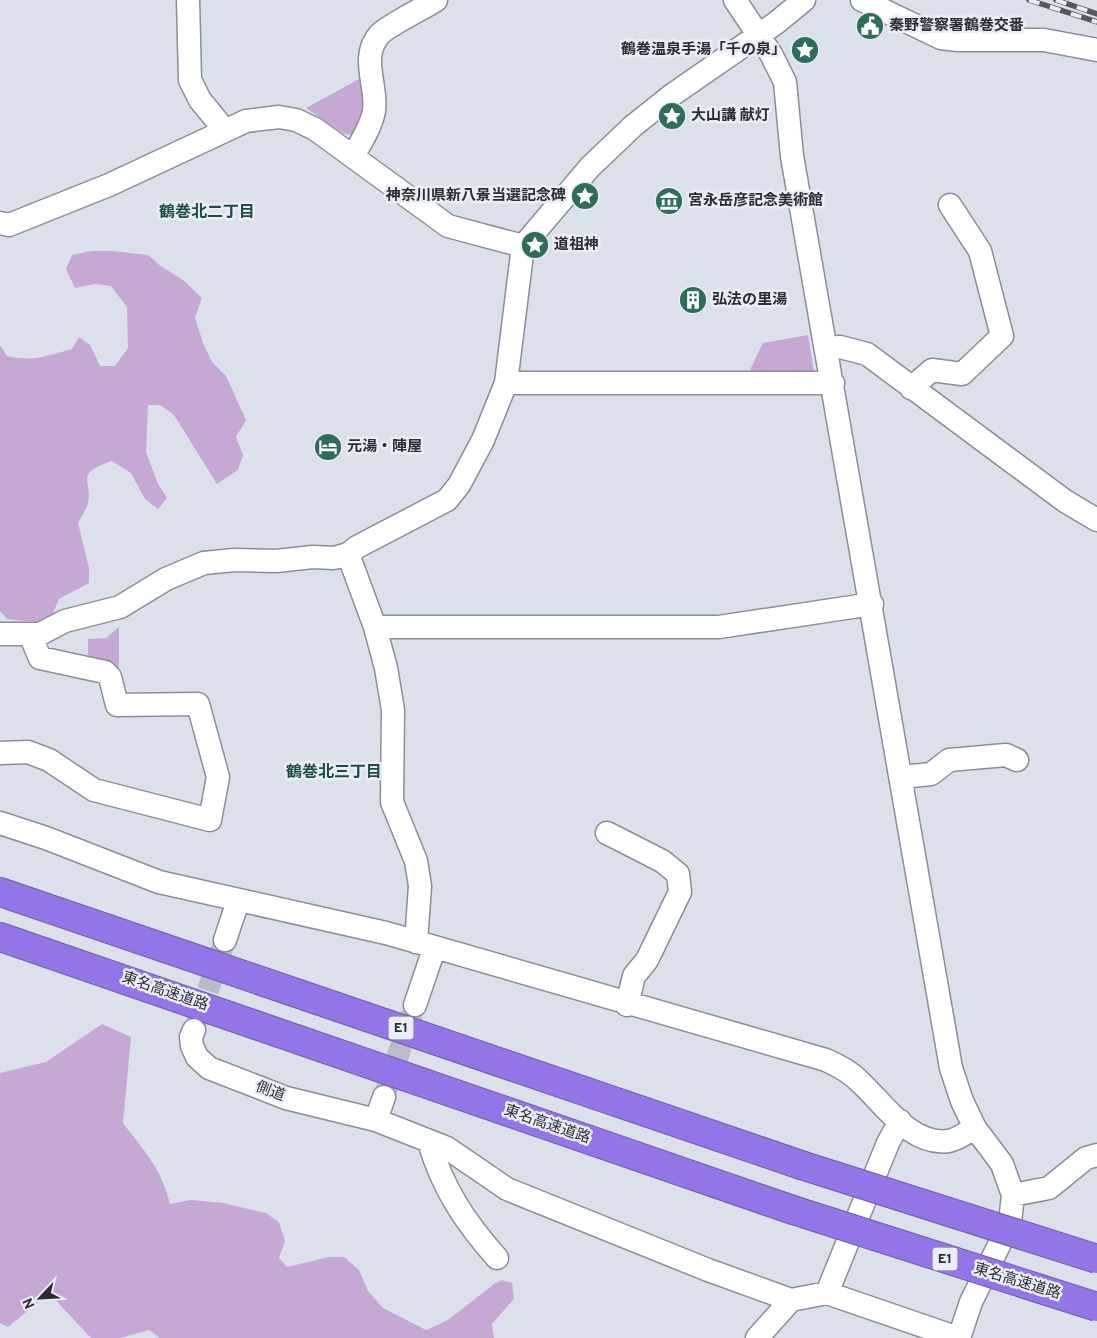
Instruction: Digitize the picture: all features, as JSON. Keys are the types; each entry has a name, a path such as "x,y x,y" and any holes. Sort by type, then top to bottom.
{"highway":[{"name":"E1","path":"0,892 801,1165 1097,1259"},
{"name":"東名高速道路","path":"0,937 793,1210 1097,1306"}],"street":[{"path":"188,0 190,80 200,100 218,122 220,133"},
{"path":"353,156 365,136 374,113 375,97 369,65 380,34 436,0"},
{"path":"734,0 759,35 784,82 792,156 872,604 951,1068 962,1101 975,1128 1002,1164 1013,1195 1010,1223 972,1302 959,1338 827,1293 791,1300 756,1338"},
{"path":"0,634 40,634 66,621 120,607 166,579 204,563 234,560 276,561 313,557 334,558 348,554 357,547 447,500 459,485 483,440 506,383 523,246 590,167 633,126 672,95 759,35 804,0"},
{"path":"862,0 941,38 958,40 1044,40 1097,50"},
{"path":"0,223 8,225 110,185 246,120 279,118 296,120 316,128 448,226 523,246"},
{"path":"911,388 932,370 962,374 1002,336 980,251 950,205"},
{"path":"826,348 840,347 867,354 1065,501 1097,520"},
{"path":"506,383 833,383"},
{"path":"348,554 375,627 386,668 392,710 392,802 416,861 420,886 425,946 416,1006"},
{"path":"375,627 719,627 872,604"},
{"path":"0,753 28,752 49,760 94,790 210,820 218,777 198,704 117,705 110,677 105,672 40,658 30,635"},
{"path":"902,777 931,774 949,760 1006,755 1017,760"},
{"path":"0,823 46,838 160,882 386,933 425,946 826,1060 844,1068 861,1082 900,1121 927,1139 948,1141 975,1128"},
{"path":"607,833 662,861 678,874 680,892 648,960 634,976 626,1004"},
{"path":"225,940 238,900"},
{"name":"側道","path":"194,1030 192,1046 197,1057 209,1068 286,1098 376,1120 447,1148 507,1189 708,1270 791,1300"},
{"path":"376,1120 384,1097"},
{"path":"827,1293 888,1143 900,1121"},
{"path":"429,1142 455,1205 468,1226 497,1258"},
{"path":"1013,1195 1049,1188 1086,1158 1097,1155"}],"shaded area":[{"path":"361,78 367,104 357,132 352,135 344,134 306,108"},
{"path":"92,251 148,255 162,267 183,280 202,298 195,318 203,343 212,362 226,376 246,420 236,437 243,455 238,470 217,484 174,415 160,405 148,405 146,452 158,484 167,498 158,509 145,499 131,473 112,461 92,470 87,479 89,497 87,506 78,523 89,568 89,583 59,599 51,618 44,623 7,619 0,611 0,345 7,356 32,358 72,349 79,337 90,345 100,366 115,366 128,348 127,307 111,286 94,284 75,288 66,269 72,255"},
{"path":"808,335 814,372 753,379 750,370 763,343"},
{"path":"119,627 119,669 88,660 88,639 106,638"},
{"path":"102,1024 131,1037 123,1123 157,1170 170,1204 191,1200 223,1203 266,1213 279,1222 285,1241 279,1258 287,1267 329,1257 344,1257 359,1270 368,1291 383,1308 426,1330 448,1320 494,1284 502,1280 512,1283 514,1299 492,1324 494,1338 160,1338 149,1330 120,1338 91,1338 49,1293 8,1327 0,1323 0,1073 46,1062"}],"tunnel":[{"path":"197,1022 225,940"},
{"path":"384,1097 415,1005"}],"railway":[{"path":"1029,0 1097,22"},
{"path":"1056,0 1097,14"}],"place":[{"name":"秦野警察署鶴巻交番","path":"870,26"},
{"name":"鶴巻温泉手湯「千の泉」","path":"805,50"},
{"name":"大山講 献灯","path":"672,116"},
{"name":"神奈川県新八景当選記念碑","path":"585,196"},
{"name":"宮永岳彦記念美術館","path":"669,201"},
{"name":"道祖神","path":"535,245"},
{"name":"弘法の里湯","path":"693,300"},
{"name":"元湯・陣屋","path":"328,447"}],"district":[{"name":"鶴巻北二丁目","path":"207,213"},
{"name":"鶴巻北三丁目","path":"334,773"}]}
